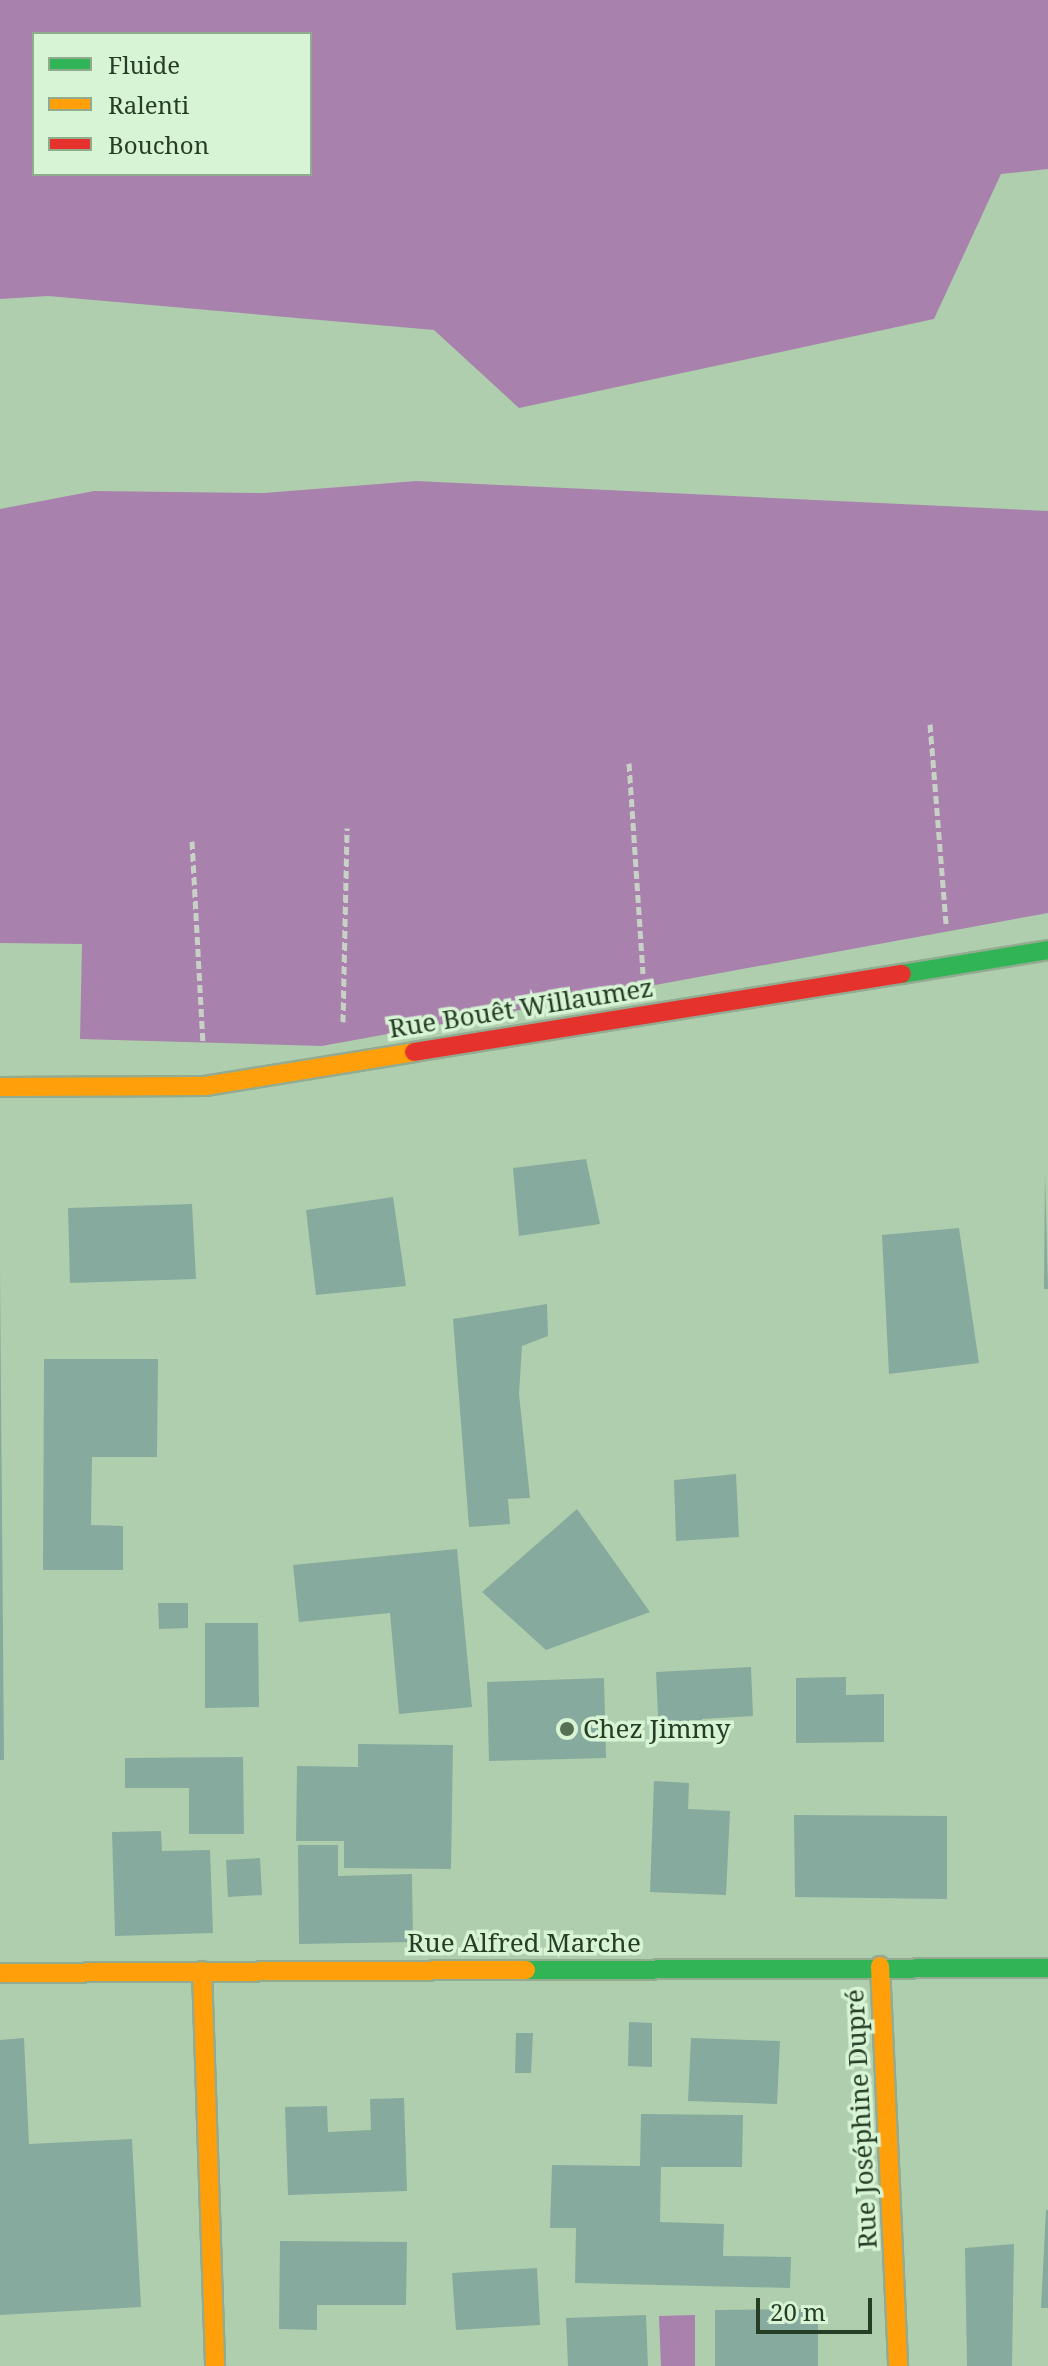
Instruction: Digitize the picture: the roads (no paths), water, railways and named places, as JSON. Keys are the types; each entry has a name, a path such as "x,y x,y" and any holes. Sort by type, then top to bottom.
{"street":[{"name":"Rue Bouêt Willaumez","path":"0,1087 205,1086 1048,950"},
{"name":"Rue Alfred Marche","path":"0,1973 880,1966 1048,1968"},
{"name":"Rue Joséphine Dupré","path":"880,1966 898,2366"},
{"path":"202,1971 215,2366"}],"place":[{"name":"Chez Jimmy","path":"567,1729"}]}
